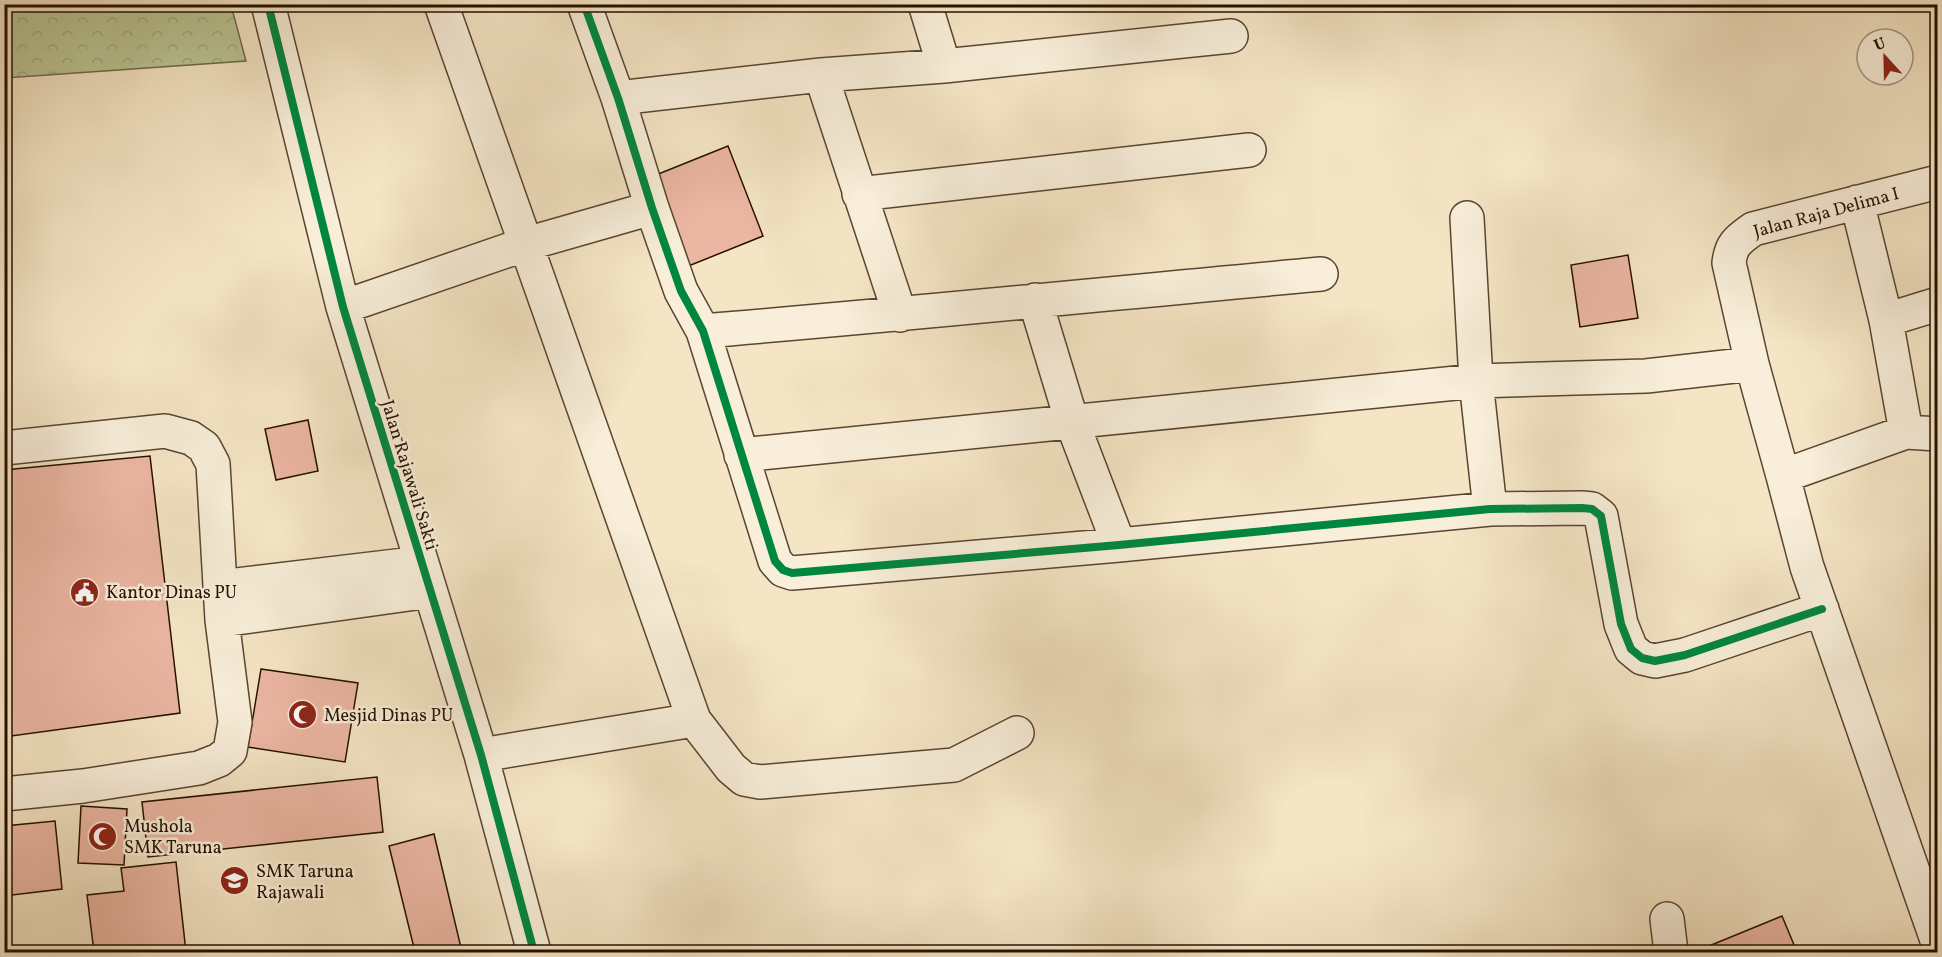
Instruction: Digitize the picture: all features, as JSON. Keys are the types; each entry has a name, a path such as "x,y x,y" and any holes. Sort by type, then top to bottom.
{"street":[{"name":"Jalan Rajawali Sakti","path":"268,4 343,307 481,754 534,952"},
{"path":"441,4 694,720 731,768 744,779 760,782 954,765 1017,733"},
{"path":"584,4 618,98 681,291 703,331 774,561 783,570 792,573 1119,545 1490,509 1582,508 1592,509 1601,516 1621,624 1631,649 1642,658 1655,661 1685,655 1822,609"},
{"path":"925,4 944,66"},
{"path":"618,98 820,75 944,66 1231,36"},
{"path":"820,75 900,315"},
{"path":"859,194 1248,150"},
{"name":"Jalan Raja Delima I","path":"1752,364 1729,263 1730,250 1734,245 1753,229 1938,182"},
{"path":"1783,476 1922,433 1886,320 1857,202"},
{"path":"343,307 526,244 652,207"},
{"path":"1467,218 1476,381 1490,509"},
{"path":"703,331 900,315 1035,300 1321,274"},
{"path":"1035,300 1072,422 1119,545"},
{"path":"1886,320 1938,304"},
{"path":"741,455 1476,381 1646,376 1752,364 1807,567 1938,943"},
{"path":"4,448 165,431 192,438 204,447 213,464 222,620 235,722 230,751 219,760 199,768 82,786 4,794"},
{"path":"783,570 792,602"},
{"path":"220,587 426,577"},
{"path":"222,620 426,577"},
{"path":"481,754 694,720"},
{"path":"1667,919 1671,952"}],"green space":[{"path":"5,4 231,5 246,61 5,78"}],"building":[{"path":"728,146 763,236 681,269 646,179"},
{"path":"1628,255 1638,318 1580,327 1571,265"},
{"path":"308,420 318,471 276,480 265,429"},
{"name":"Kantor Dinas PU","path":"150,456 180,713 4,737 4,470"},
{"name":"Mesjid Dinas PU","path":"261,669 358,683 345,762 248,747"},
{"path":"377,777 383,832 148,857 142,802"},
{"name":"Mushola SMK Taruna","path":"81,806 127,809 124,865 78,863"},
{"path":"55,821 62,889 4,896 4,826"},
{"path":"434,834 462,952 415,952 389,846"},
{"path":"176,862 186,952 94,952 87,895 124,891 121,868"},
{"path":"1782,916 1797,952 1712,952 1709,946"}],"cycle path":[{"path":"268,4 343,307 481,755 534,952"},
{"path":"584,4 618,98 652,208 681,291 703,331 775,561 783,570 792,573 1119,545 1490,509 1582,508 1592,509 1601,516 1621,624 1631,649 1642,658 1655,661 1685,655 1822,609"}],"place":[{"name":"Kantor Dinas PU","path":"85,592"},
{"name":"Mesjid Dinas PU","path":"303,715"},
{"name":"Mushola SMK Taruna","path":"103,836"},
{"name":"SMK Taruna Rajawali","path":"235,881"}]}
